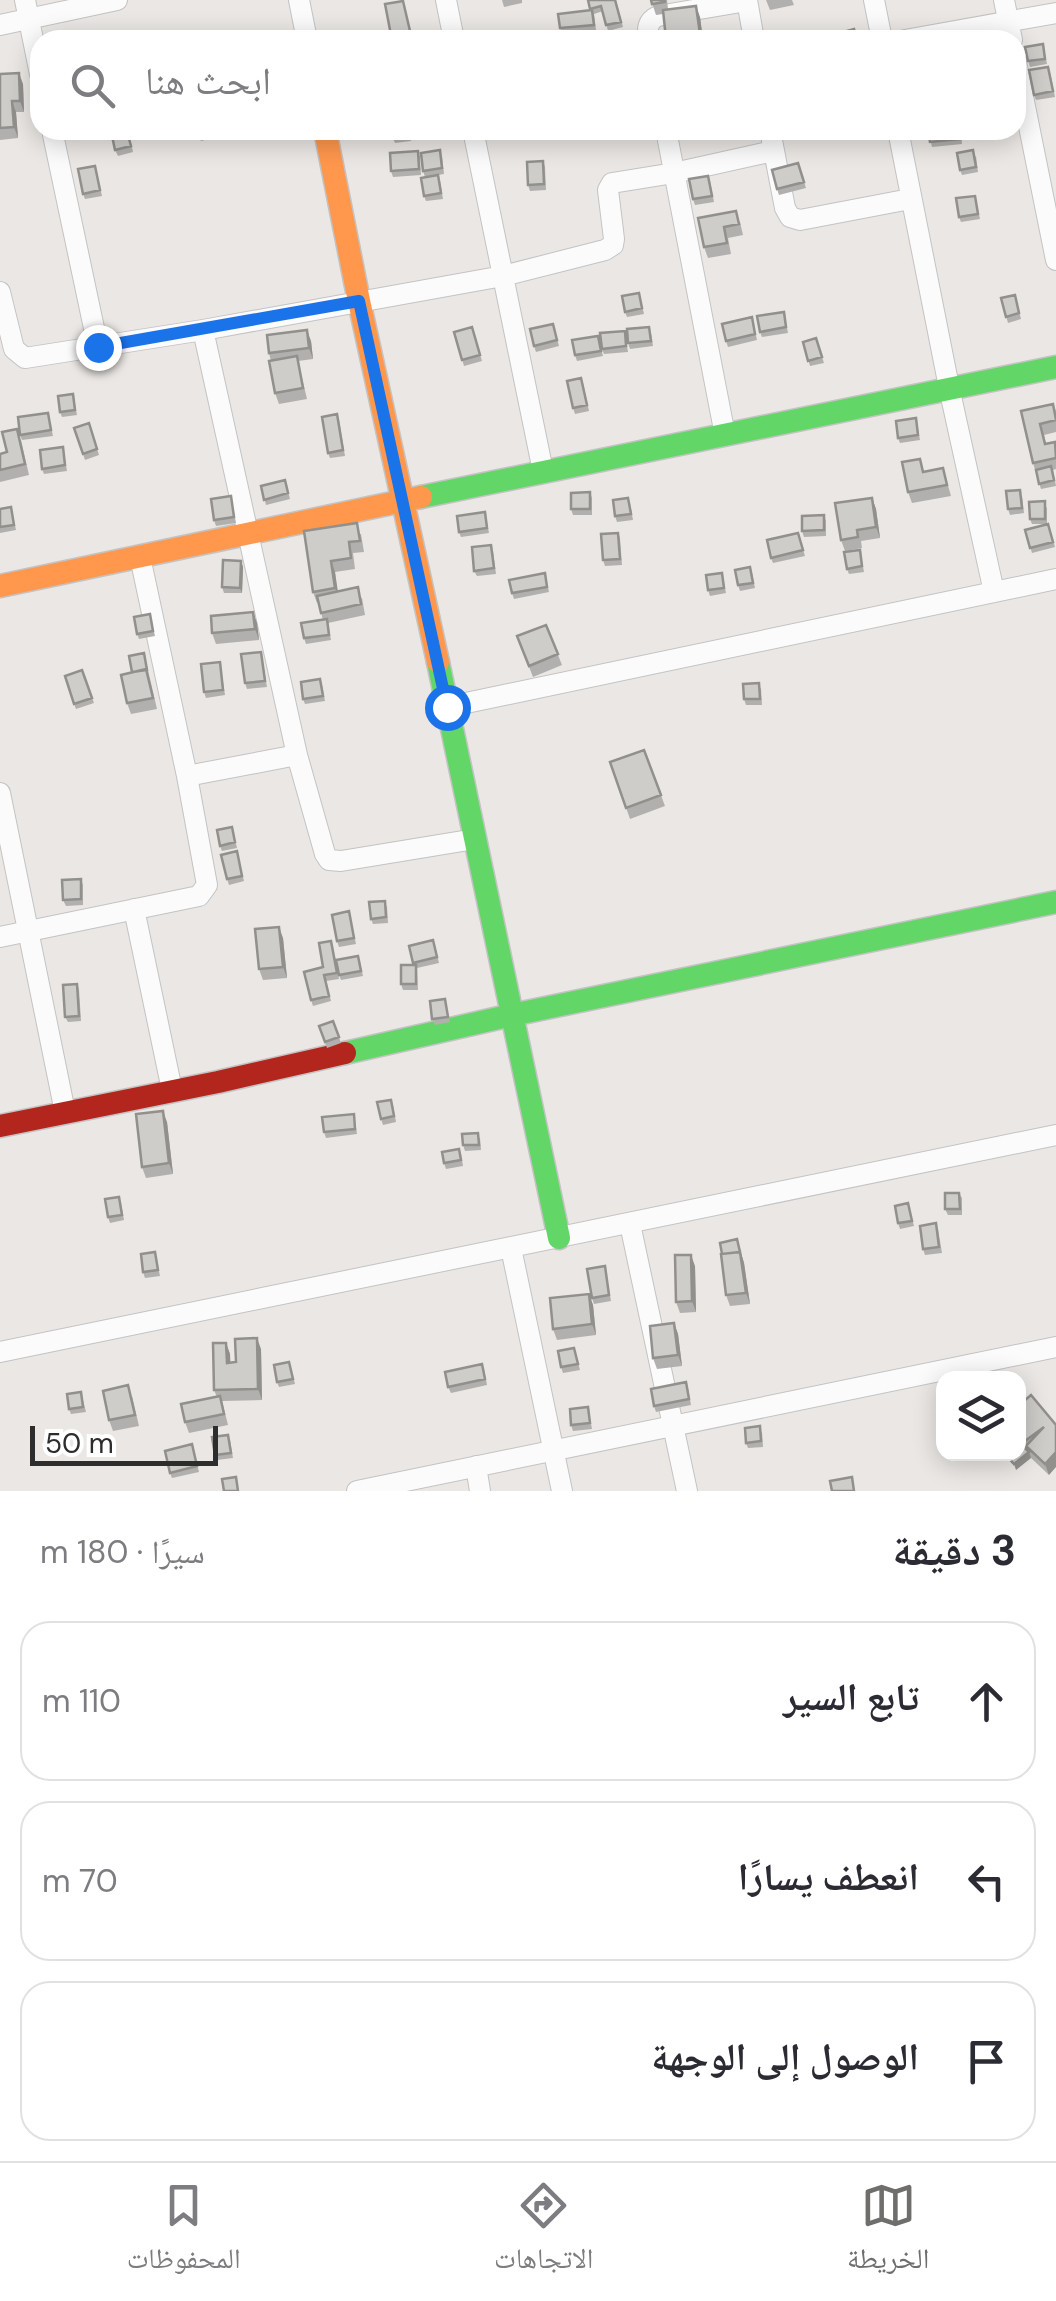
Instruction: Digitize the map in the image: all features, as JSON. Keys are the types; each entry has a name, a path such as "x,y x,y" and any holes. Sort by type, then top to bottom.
{"street":[{"path":"0,24 26,9 117,0"},
{"path":"299,0 305,30"},
{"path":"446,0 452,30"},
{"path":"648,30 654,18 747,0 752,30"},
{"path":"874,0 880,30"},
{"path":"1004,0 1010,30"},
{"path":"1013,30 1056,13"},
{"path":"1026,112 1056,260"},
{"path":"54,140 98,347"},
{"path":"327,140 559,1238"},
{"path":"475,140 543,471"},
{"path":"668,140 725,435"},
{"path":"900,140 994,592"},
{"path":"0,292 14,349 20,356 31,358 502,276 610,248 614,232 609,185 674,173 771,141 790,217 800,220 910,199"},
{"path":"204,330 297,755 325,854 329,860 341,861 475,839"},
{"path":"0,586 1056,368"},
{"path":"0,937 199,896 207,886 188,776 140,557"},
{"path":"447,707 1056,579"},
{"path":"188,776 297,755"},
{"path":"0,793 65,1112"},
{"path":"0,1126 1056,902"},
{"path":"134,909 172,1090"},
{"path":"0,1352 1056,1136"},
{"path":"630,1224 687,1491"},
{"path":"511,1248 562,1491"},
{"path":"357,1491 1056,1346"},
{"path":"476,1466 480,1491"}],"building":[{"path":"588,0 615,0 621,22 606,25 601,6 590,9"},
{"path":"403,1 410,30 390,30 385,4"},
{"path":"696,6 699,30 665,30 663,10"},
{"path":"592,10 594,25 560,28 558,14"},
{"path":"1043,44 1045,59 1028,61 1026,47"},
{"path":"1048,67 1053,91 1034,95 1029,70"},
{"path":"19,73 20,101 12,101 14,127 0,128 0,74"},
{"path":"113,140 129,140 131,146 115,150"},
{"path":"440,150 442,168 423,171 421,153"},
{"path":"973,150 976,167 960,170 957,153"},
{"path":"418,151 419,169 391,171 390,153"},
{"path":"543,161 544,184 528,185 527,162"},
{"path":"798,163 804,182 777,189 772,170"},
{"path":"95,166 100,190 83,194 78,169"},
{"path":"438,175 441,193 424,196 421,178"},
{"path":"708,176 712,196 693,199 689,179"},
{"path":"975,196 978,214 959,217 956,198"},
{"path":"736,211 739,224 724,227 727,243 704,247 698,218"},
{"path":"639,293 642,308 625,312 622,296"},
{"path":"1015,295 1019,313 1006,317 1001,298"},
{"path":"784,312 786,327 760,332 757,316"},
{"path":"752,317 755,334 726,341 722,324"},
{"path":"553,324 557,340 534,346 530,329"},
{"path":"472,327 480,355 462,360 454,332"},
{"path":"649,327 651,341 628,343 627,329"},
{"path":"307,330 309,348 269,353 267,335"},
{"path":"625,331 626,346 602,349 600,333"},
{"path":"598,336 601,351 575,355 572,340"},
{"path":"816,338 822,357 808,361 803,342"},
{"path":"297,356 303,388 275,393 269,361"},
{"path":"581,378 587,405 573,408 567,381"},
{"path":"73,394 75,410 60,412 58,396"},
{"path":"1053,404 1056,420 1040,424 1045,444 1055,442 1056,458 1033,463 1021,411"},
{"path":"48,413 51,430 20,435 18,417"},
{"path":"337,414 343,450 328,453 322,417"},
{"path":"916,418 918,435 898,438 896,421"},
{"path":"89,423 97,449 83,454 74,428"},
{"path":"17,429 25,464 0,470 0,454 7,452 2,432"},
{"path":"63,447 65,465 42,469 40,450"},
{"path":"920,459 923,472 943,468 947,485 908,492 902,462"},
{"path":"1051,466 1054,480 1039,484 1036,470"},
{"path":"285,480 288,493 264,500 261,486"},
{"path":"1020,490 1022,508 1008,509 1006,491"},
{"path":"590,492 590,509 571,509 571,493"},
{"path":"231,496 234,517 214,520 211,499"},
{"path":"628,498 631,514 615,516 613,500"},
{"path":"872,498 876,527 857,530 858,537 841,540 835,503"},
{"path":"1045,501 1045,519 1030,519 1029,502"},
{"path":"11,507 14,525 0,527 0,509"},
{"path":"485,512 487,528 459,532 457,516"},
{"path":"824,515 824,530 802,531 802,516"},
{"path":"357,523 360,541 349,542 351,558 331,561 335,588 313,592 304,531"},
{"path":"1048,524 1053,542 1030,548 1025,530"},
{"path":"618,533 620,559 603,560 601,534"},
{"path":"798,533 803,550 771,558 767,540"},
{"path":"491,545 494,568 474,571 472,547"},
{"path":"860,550 862,566 847,569 844,552"},
{"path":"223,560 241,561 240,588 222,587"},
{"path":"750,567 753,583 738,585 735,570"},
{"path":"545,573 547,587 512,593 509,580"},
{"path":"722,573 724,588 708,590 706,575"},
{"path":"358,587 361,604 321,613 317,596"},
{"path":"253,612 255,629 212,633 211,616"},
{"path":"150,614 153,631 137,634 134,617"},
{"path":"327,619 329,635 304,638 301,623"},
{"path":"546,625 558,654 529,666 517,636"},
{"path":"261,652 265,681 245,683 241,654"},
{"path":"144,653 147,670 132,672 129,656"},
{"path":"220,662 223,690 204,692 201,664"},
{"path":"146,669 153,698 127,703 121,675"},
{"path":"82,670 92,698 74,704 65,676"},
{"path":"320,679 323,696 303,699 301,682"},
{"path":"759,683 760,699 744,699 743,684"},
{"path":"644,750 661,795 626,808 610,762"},
{"path":"232,827 235,842 220,846 217,830"},
{"path":"237,851 242,876 227,879 221,855"},
{"path":"81,879 81,899 63,900 62,880"},
{"path":"385,901 386,917 371,919 369,902"},
{"path":"349,911 354,938 337,941 332,915"},
{"path":"279,927 283,967 259,969 255,929"},
{"path":"433,940 437,957 413,963 409,946"},
{"path":"331,941 337,973 324,975 329,996 311,1000 304,972 323,967 319,943"},
{"path":"358,956 361,971 339,975 336,960"},
{"path":"401,965 416,965 416,984 401,984"},
{"path":"77,984 79,1016 65,1017 63,985"},
{"path":"445,999 448,1017 432,1019 430,1001"},
{"path":"333,1021 339,1037 325,1042 319,1026"},
{"path":"391,1100 394,1116 381,1119 377,1102"},
{"path":"163,1111 169,1163 142,1167 136,1114"},
{"path":"354,1114 355,1129 324,1132 322,1117"},
{"path":"478,1133 479,1145 463,1145 462,1134"},
{"path":"459,1149 461,1160 444,1163 442,1152"},
{"path":"945,1193 959,1193 960,1209 945,1209"},
{"path":"119,1197 122,1215 108,1217 105,1199"},
{"path":"908,1203 912,1221 898,1223 895,1206"},
{"path":"936,1223 939,1247 923,1249 920,1226"},
{"path":"737,1239 740,1252 722,1254 720,1243"},
{"path":"155,1252 158,1270 143,1272 141,1254"},
{"path":"740,1252 746,1293 726,1295 721,1254"},
{"path":"675,1255 691,1255 692,1301 676,1302"},
{"path":"605,1266 609,1295 592,1298 587,1269"},
{"path":"589,1294 592,1324 553,1329 550,1298"},
{"path":"674,1323 678,1355 653,1358 650,1326"},
{"path":"257,1338 258,1389 214,1390 213,1343 226,1343 227,1363 236,1362 235,1339"},
{"path":"574,1348 578,1364 561,1367 558,1351"},
{"path":"289,1362 293,1379 277,1382 274,1365"},
{"path":"482,1364 485,1379 448,1387 445,1372"},
{"path":"686,1382 689,1399 654,1406 651,1389"},
{"path":"128,1385 135,1415 109,1420 103,1391"},
{"path":"81,1392 83,1407 69,1409 67,1394"},
{"path":"1031,1395 1056,1425 1056,1452 1045,1464 1026,1446 1044,1427 1026,1440 1026,1399"},
{"path":"220,1396 224,1414 185,1422 181,1404"},
{"path":"588,1407 590,1423 571,1425 570,1409"},
{"path":"760,1426 761,1441 746,1443 745,1428"},
{"path":"228,1435 231,1453 215,1455 212,1437"},
{"path":"192,1444 197,1466 170,1473 165,1451"},
{"path":"236,1477 238,1491 224,1491 222,1479"},
{"path":"852,1477 854,1491 832,1491 830,1481"}],"traffic: fast":[{"path":"421,497 1056,367"},
{"path":"438,662 559,1238"},
{"path":"345,1053 1056,902"}],"traffic: slow":[{"path":"327,140 438,662"},
{"path":"0,586 421,497"}],"traffic: jam":[{"path":"0,1126 345,1053"}],"route":[{"path":"98,347 359,301 447,707"}]}
